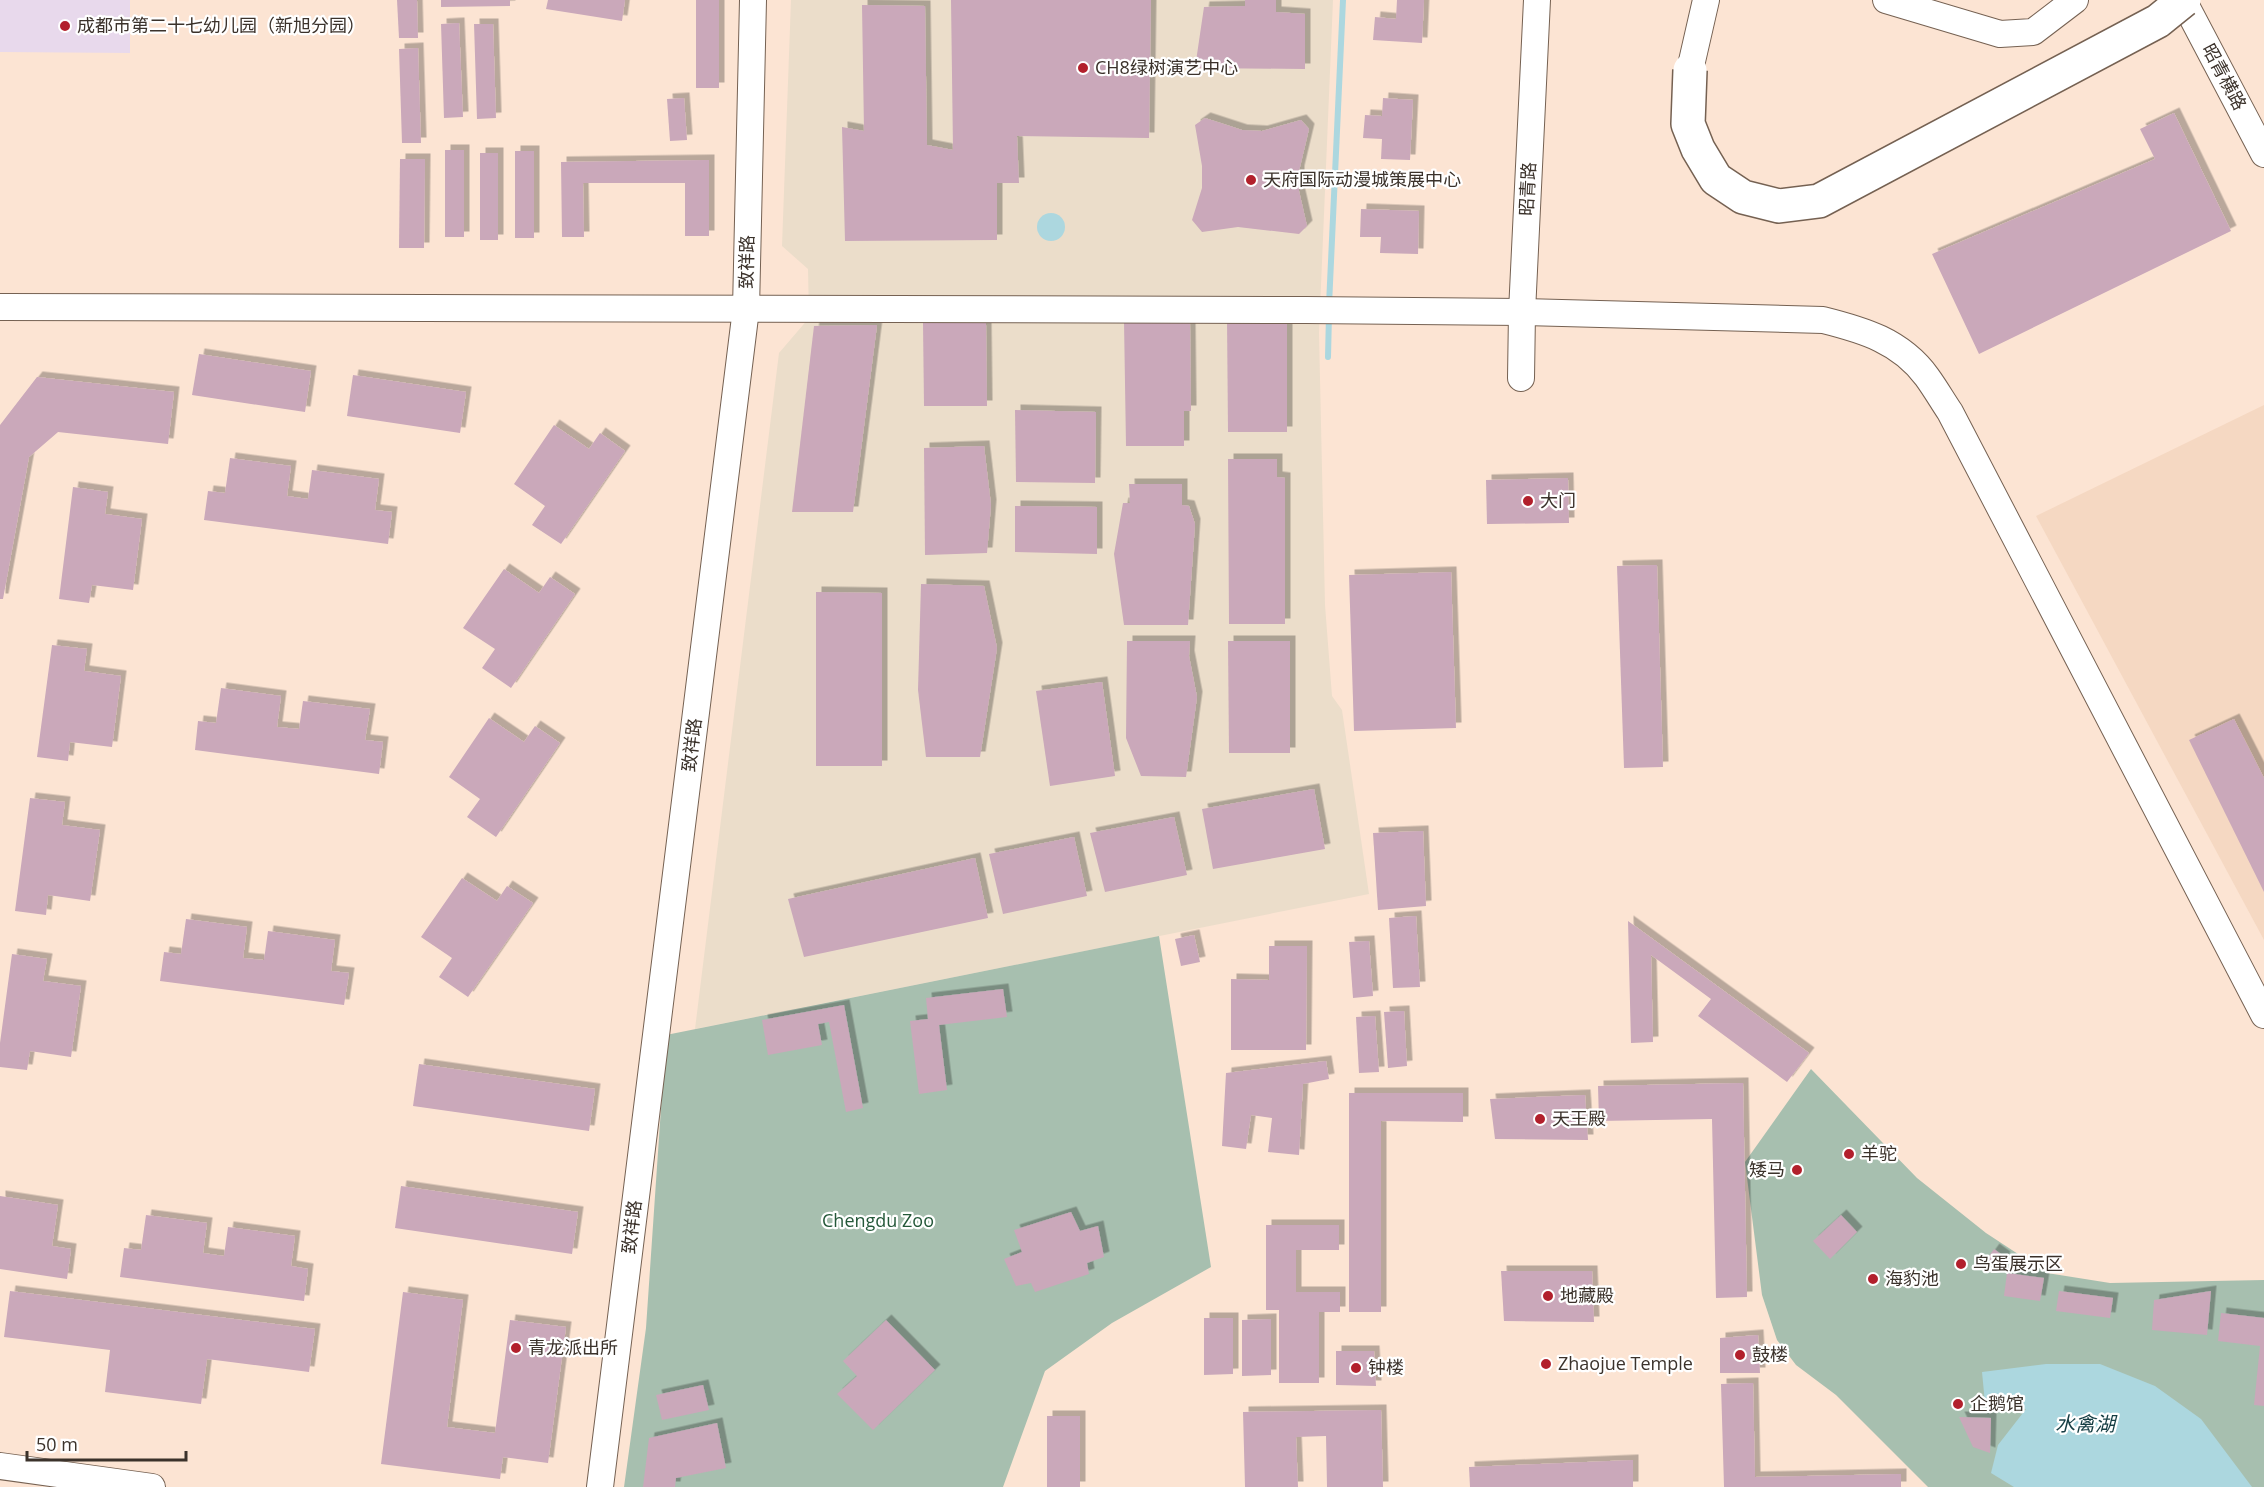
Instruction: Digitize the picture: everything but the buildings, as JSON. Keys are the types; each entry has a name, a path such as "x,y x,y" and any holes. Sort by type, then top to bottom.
{"highway":[{"path":"1690,70 1688,124 1698,148 1716,179 1743,196 1779,206 1819,201 2158,21 2183,0"}],"street":[{"name":"致祥路","path":"600,1487 746,309 753,0"},
{"name":"昭青路","path":"1521,378 1521,312 1537,0"},
{"path":"1690,70 1706,0"},
{"path":"1886,0 2000,34 2033,32 2075,0"},
{"name":"昭青横路","path":"2183,0 2264,154"},
{"path":"0,307 1521,312 1823,320 1862,329 1899,348 1926,375 1950,412 2264,1015"},
{"path":"0,1466 152,1487"}],"shaded area":[{"name":"成都市第二十七幼儿园（新旭分园）","path":"0,0 130,0 130,53 0,52"},
{"path":"791,0 1333,0 1319,333 1325,605 1332,696 1342,710 1369,894 695,1029 779,353 809,318 808,269 782,246"},
{"path":"2264,405 2264,940 2036,516"}],"green space":[{"name":"Chengdu Zoo","path":"1159,936 1211,1267 1112,1323 1045,1371 1003,1487 624,1487 646,1328 666,1035"},
{"path":"1811,1069 1917,1178 1986,1233 2047,1273 2110,1283 2264,1280 2264,1487 1928,1487 1836,1395 1796,1365 1777,1340 1762,1295 1745,1162"}],"water":[{"path":"1051,213 1061,217 1065,227 1061,237 1051,241 1041,237 1037,227 1041,217"},
{"name":"水禽湖","path":"2046,1364 2100,1364 2155,1386 2201,1419 2252,1487 2014,1487 1991,1473 1998,1445 2026,1409 1985,1403 1982,1372"}],"waterway":[{"path":"1329,305 1343,0"},
{"path":"1328,357 1329,315"}],"place":[{"name":"成都市第二十七幼儿园（新旭分园）","path":"65,26"},
{"name":"CH8绿树演艺中心","path":"1083,68"},
{"name":"天府国际动漫城策展中心","path":"1251,180"},
{"name":"大门","path":"1528,501"},
{"name":"天王殿","path":"1540,1119"},
{"name":"羊驼","path":"1849,1154"},
{"name":"矮马","path":"1797,1170"},
{"name":"鸟蛋展示区","path":"1961,1264"},
{"name":"海豹池","path":"1873,1279"},
{"name":"地藏殿","path":"1548,1296"},
{"name":"青龙派出所","path":"516,1348"},
{"name":"鼓楼","path":"1740,1355"},
{"name":"Zhaojue Temple","path":"1546,1364"},
{"name":"钟楼","path":"1356,1368"},
{"name":"企鹅馆","path":"1958,1404"}]}
